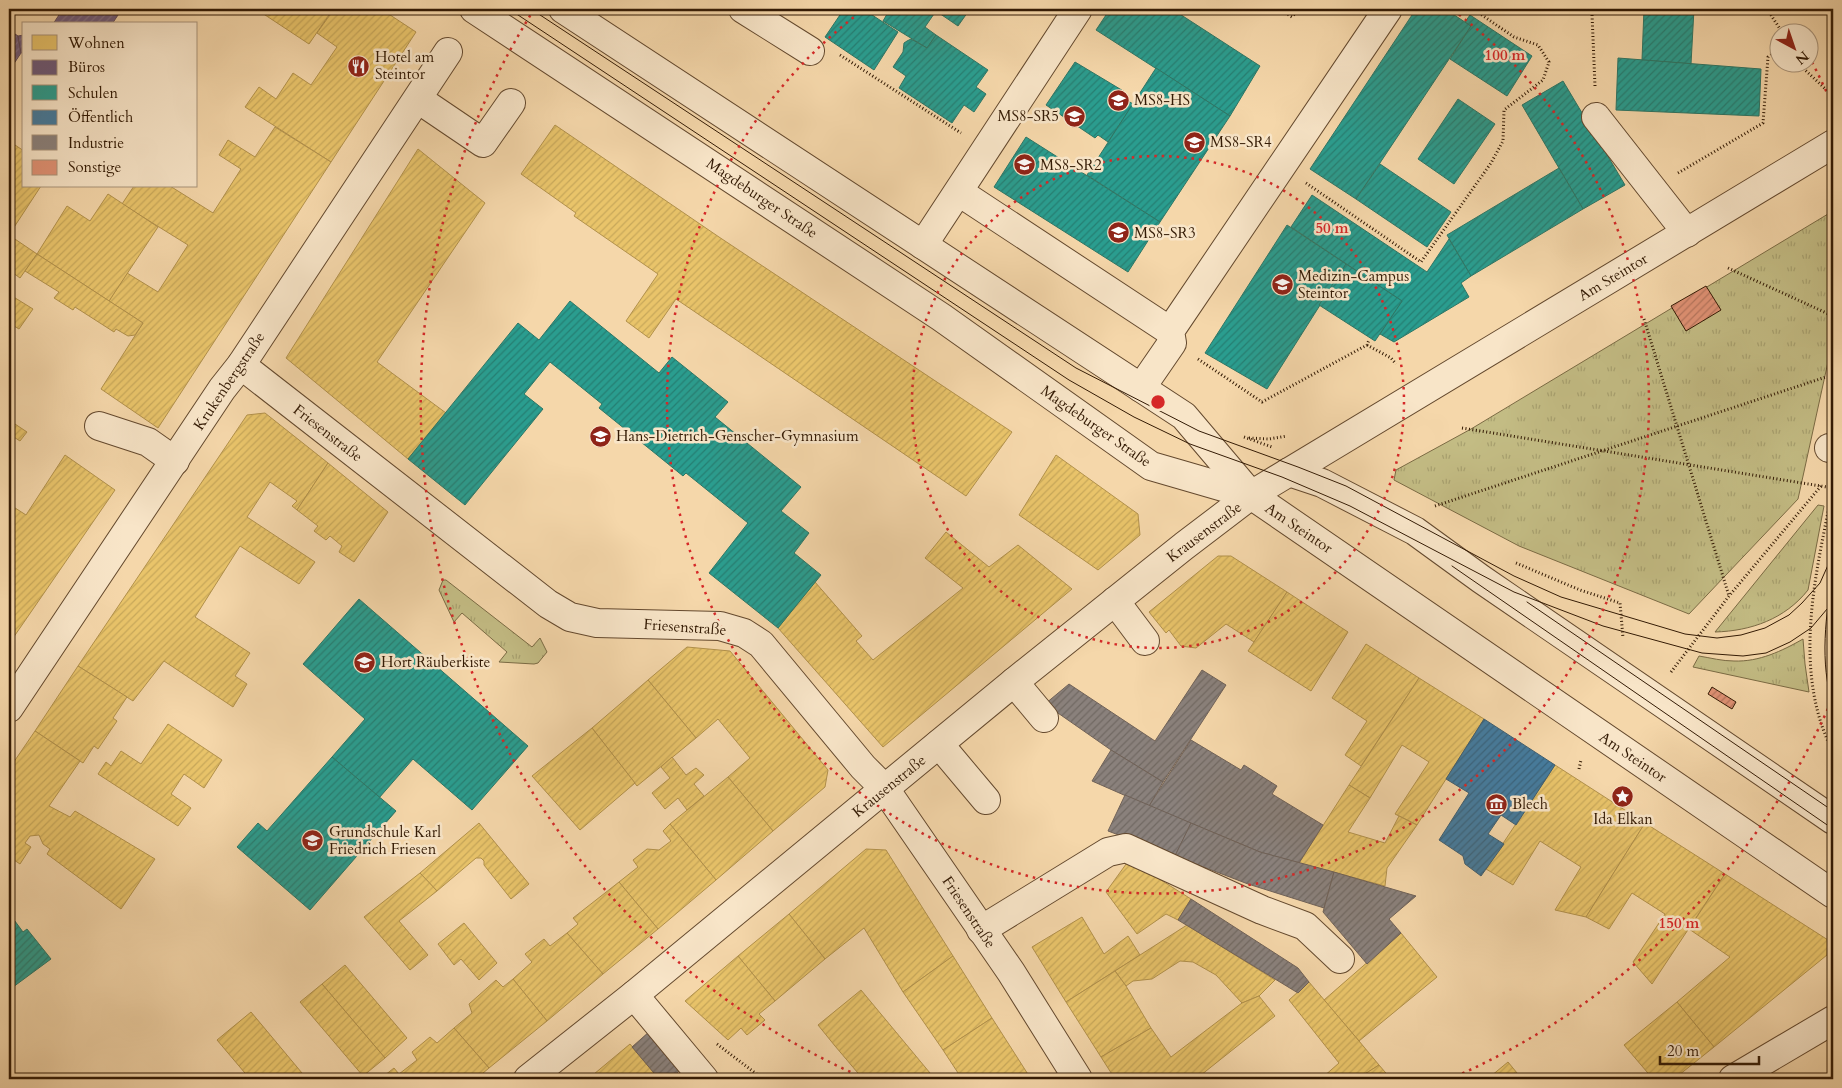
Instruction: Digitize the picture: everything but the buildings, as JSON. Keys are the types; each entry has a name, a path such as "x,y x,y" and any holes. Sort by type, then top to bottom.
{"street":[{"name":"Magdeburger Straße","path":"474,9 941,317 1151,466 1251,496"},
{"path":"563,9 1184,416 1251,496"},
{"path":"743,9 822,52"},
{"path":"923,246 1078,9"},
{"path":"1141,388 1171,337 1280,166 1388,9"},
{"name":"Krukenbergstraße","path":"9,708 222,389 241,365 448,52"},
{"path":"418,99 483,143 511,103"},
{"path":"1596,117 1687,233"},
{"name":"Am Steintor","path":"1833,144 1251,496 1833,894"},
{"path":"959,192 1171,337"},
{"name":"Friesenstraße","path":"241,365 548,604 570,617 597,623 720,626 744,633 761,644 863,767 885,789 1011,972 1078,1079"},
{"path":"99,426 148,442 175,461"},
{"path":"1299,466 1322,483 1415,531 1481,579 1833,820"},
{"name":"Krausenstraße","path":"528,1079 634,995 1014,682 1251,496"},
{"path":"1115,601 1145,641"},
{"path":"1014,682 1044,718"},
{"path":"940,744 986,800"},
{"path":"981,930 1108,852 1126,848 1262,910 1305,926 1340,959"},
{"path":"634,995 704,1079"},
{"path":"1733,1079 1833,1020"}],"path":[{"path":"1279,9 1292,17 1299,9"},
{"path":"1280,166 1421,262 1491,163 1503,141 1504,110 1543,80 1549,62 1538,45 1514,37 1473,9"},
{"path":"1577,9 1592,14"},
{"path":"1595,9 1592,14 1596,117"},
{"path":"1767,9 1775,22"},
{"path":"822,52 960,132"},
{"path":"1651,188 1764,123 1768,57 1770,56"},
{"path":"1807,72 1833,96"},
{"path":"1728,268 1833,316"},
{"path":"1644,319 1729,596"},
{"path":"1171,337 1262,402 1367,345 1369,340"},
{"path":"1367,345 1391,358 1396,364"},
{"path":"1432,507 1826,377 1833,378"},
{"path":"1462,428 1833,488 1818,562 1811,614 1810,643 1811,671 1815,697 1833,752"},
{"path":"1237,435 1299,466"},
{"path":"1246,438 1269,438 1290,435"},
{"path":"1653,696 1729,596 1821,485"},
{"path":"1620,603 1624,640"}],"green space":[{"path":"1833,211 1833,339 1798,499 1689,614 1519,546 1394,480 1396,470 1471,429"},
{"path":"1818,505 1824,506 1808,590 1789,609 1766,622 1741,629 1715,632"},
{"path":"443,580 446,580 532,647 540,638 547,652 538,663 534,664 499,662 507,652 462,613 454,622 439,590"},
{"path":"1803,639 1809,692 1693,667 1699,656 1730,661 1752,660 1779,651"}],"tram line":[{"path":"509,9 1069,380 1134,417 1190,444 1282,477 1350,506 1514,592 1603,626 1702,653 1743,656 1766,653 1790,642 1811,628 1833,602"},
{"path":"531,9 1076,368 1199,431 1346,486 1514,576 1561,597 1685,634 1717,638 1741,635 1765,628 1789,615 1820,583 1833,554"},
{"path":"1452,566 1833,829"},
{"path":"1833,571 1825,638 1826,672 1833,705"},
{"path":"1527,602 1833,811"}],"place":[{"name":"Hotel am Steintor","path":"359,66"},
{"name":"MS8-HS","path":"1118,100"},
{"name":"MS8-SR5","path":"1075,116"},
{"name":"MS8-SR4","path":"1194,142"},
{"name":"MS8-SR2","path":"1024,165"},
{"name":"MS8-SR3","path":"1118,233"},
{"name":"Medizin-Campus Steintor","path":"1282,285"},
{"name":"Hans-Dietrich-Genscher-Gymnasium","path":"600,436"},
{"name":"Hort Räuberkiste","path":"365,662"},
{"name":"Ida Elkan","path":"1623,796"},
{"name":"Blech","path":"1496,804"},
{"name":"Grundschule Karl Friedrich Friesen","path":"313,841"}]}
